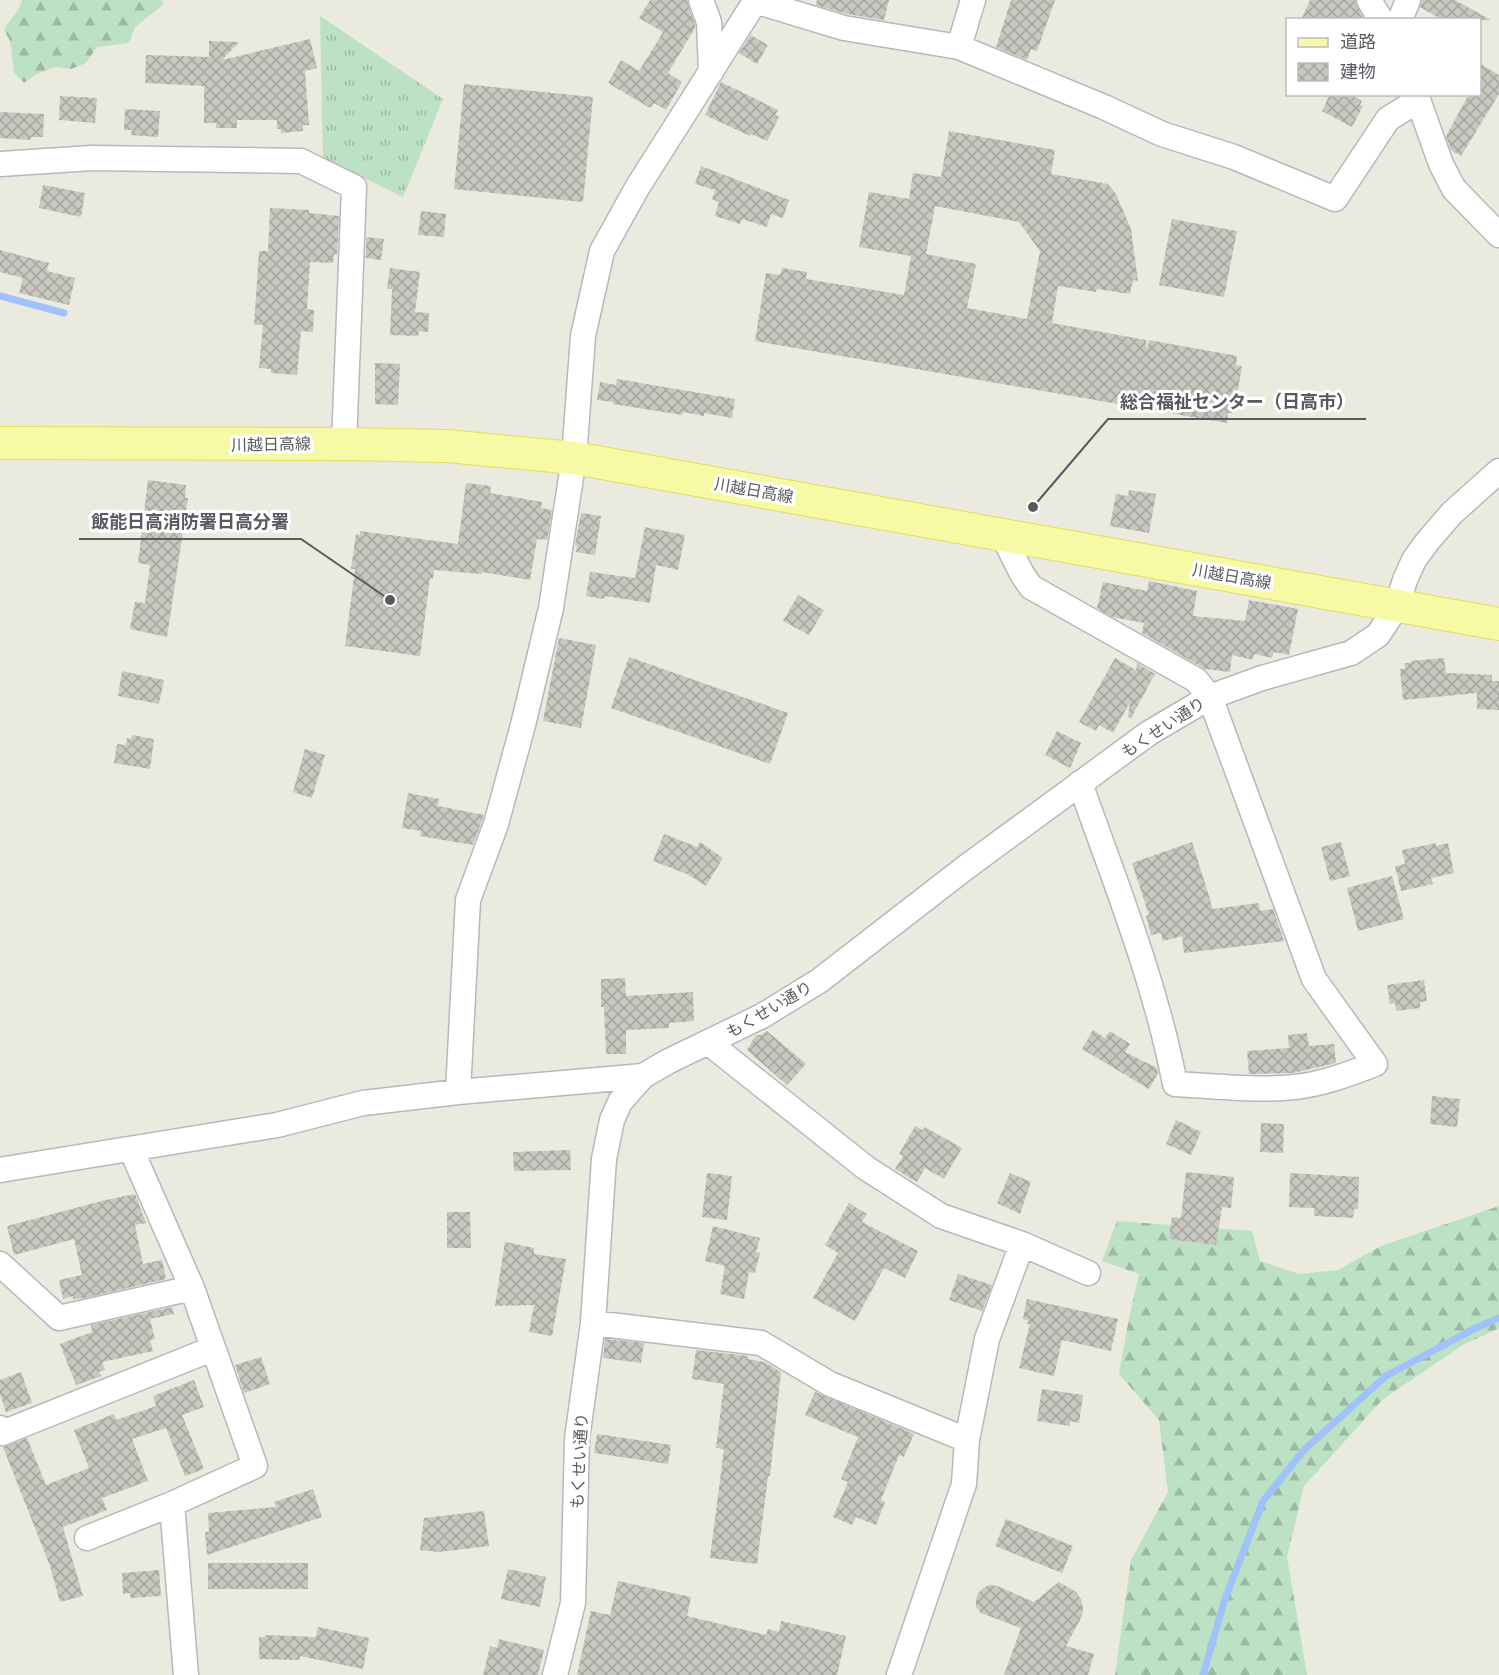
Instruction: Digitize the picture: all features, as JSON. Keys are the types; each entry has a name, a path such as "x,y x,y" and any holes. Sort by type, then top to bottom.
{"main road":[{"name":"川越日高線","path":"0,443 447,446 574,458 1499,624"}],"street":[{"path":"701,0 709,22 711,72"},
{"path":"958,47 973,0"},
{"path":"1369,0 1380,18"},
{"path":"1401,18 1408,0"},
{"path":"458,1092 468,900 496,824 551,608 574,458 583,336 602,251 637,188 756,1 844,28 958,47 1104,107 1162,134 1234,158 1335,199 1388,119 1417,98 1441,164 1454,189 1499,236"},
{"path":"0,164 92,158 301,161 354,187 344,444"},
{"name":"もくせい通り","path":"555,1675 573,1603 577,1439 593,1323 604,1159 612,1120 620,1102 643,1077 669,1061 762,1016 819,981 965,868 1149,733 1210,697 1262,678 1351,654 1378,635 1397,606 1414,560 1427,542 1452,513 1499,471"},
{"path":"1002,534 1022,574 1032,587 1196,680 1210,697 1314,979 1375,1064 1333,1080 1294,1087 1243,1088 1175,1084 1150,979 1080,783"},
{"path":"709,1043 866,1168 941,1216 1022,1244 1088,1273"},
{"path":"0,1170 277,1125 363,1103 458,1092 643,1077"},
{"path":"87,1538 172,1504 255,1466 192,1288 131,1149"},
{"path":"898,1675 964,1484 967,1440 987,1339 1022,1244"},
{"path":"0,1264 59,1318 192,1288"},
{"path":"593,1323 761,1343 830,1384 967,1440"},
{"path":"0,1428 2,1433 213,1349"},
{"path":"172,1504 186,1675"}],"green space":[{"path":"22,0 162,0 163,5 135,27 129,43 97,47 86,63 71,69 55,67 35,75 24,83 14,72 10,41 4,30"},
{"path":"320,16 443,99 403,197 323,158"},
{"path":"1499,1206 1499,1328 1463,1345 1383,1399 1304,1486 1287,1557 1307,1675 1115,1675 1131,1560 1168,1492 1159,1420 1119,1374 1139,1274 1102,1261 1117,1221 1252,1231 1260,1261 1299,1274 1338,1270 1381,1246"}],"building":[{"path":"650,0 687,0 695,25 668,73 682,82 666,110 654,103 650,108 608,83 621,60 639,71 663,32 639,18"},
{"path":"817,0 889,0 884,20 847,14 816,5"},
{"path":"1011,0 1055,0 1037,51 1031,49 1027,60 996,47"},
{"path":"1310,0 1355,0 1363,18 1302,18"},
{"path":"1422,0 1455,0 1491,20 1439,18 1420,7"},
{"path":"751,35 768,45 757,64 739,53"},
{"path":"310,39 317,68 305,71 309,125 303,125 303,131 281,133 281,129 277,129 277,120 237,120 237,128 216,128 216,123 204,123 204,86 145,83 146,55 209,57 209,41 239,42 222,60"},
{"path":"1481,64 1499,75 1499,94 1461,156 1451,150 1446,136 1468,96 1481,96"},
{"path":"721,82 778,110 775,115 779,117 767,141 751,134 750,136 705,115"},
{"path":"464,84 593,97 583,202 454,189"},
{"path":"60,96 97,98 95,123 59,120"},
{"path":"1329,96 1353,96 1362,101 1360,105 1363,106 1352,127 1322,111"},
{"path":"125,109 160,111 158,137 131,135 132,130 124,130"},
{"path":"0,112 44,114 43,137 31,137 30,140 0,138"},
{"path":"949,131 1055,150 1051,174 1108,184 1116,194 1131,229 1138,281 1133,280 1130,294 1058,286 1052,323 1146,340 1147,350 1149,340 1237,356 1236,365 1242,366 1234,413 1228,413 1227,423 755,341 766,273 780,275 782,268 807,272 806,279 904,295 911,256 859,247 869,192 909,199 913,173 941,177","holes":["935,206 1019,222 1040,251 1027,319 967,308 976,264 926,254"]},
{"path":"701,166 789,200 783,218 771,214 767,227 742,219 740,224 715,216 719,202 712,199 715,190 695,184"},
{"path":"43,185 85,193 81,217 39,208"},
{"path":"270,208 309,210 309,213 339,216 337,254 334,254 333,263 310,262 307,309 314,310 313,332 301,331 297,375 271,373 271,369 259,368 263,325 254,325 259,251 268,251"},
{"path":"421,211 446,214 444,237 418,235"},
{"path":"1172,219 1237,231 1224,297 1159,285"},
{"path":"366,237 384,239 381,260 366,258"},
{"path":"0,250 49,263 47,271 75,278 69,305 19,293 23,278 0,272"},
{"path":"390,268 420,272 415,312 429,313 428,332 419,331 418,336 390,335 392,289 387,289"},
{"path":"375,363 400,364 398,405 375,404"},
{"path":"617,379 735,399 732,418 704,413 704,416 683,412 682,415 597,400 600,382 616,385"},
{"path":"148,480 186,485 185,498 188,498 167,637 130,629 135,602 145,603 150,565 138,563"},
{"path":"466,483 491,486 490,493 542,502 541,508 552,510 547,540 537,539 530,580 482,572 482,574 434,570 433,579 430,578 420,656 345,646 355,569 351,569 356,534 360,535 360,531 458,544"},
{"path":"1129,490 1156,494 1149,533 1110,526 1116,494 1128,496"},
{"path":"581,513 601,516 595,555 576,552 577,545 575,545"},
{"path":"645,527 685,535 678,570 656,565 650,603 605,596 604,599 586,596 590,572 635,578"},
{"path":"1149,581 1197,591 1193,616 1245,621 1249,600 1298,609 1289,655 1274,652 1272,658 1254,654 1253,660 1232,655 1230,672 1205,669 1142,633 1144,623 1112,617 1097,608 1103,582 1147,591"},
{"path":"798,595 824,610 809,635 783,621"},
{"path":"559,638 596,645 581,728 543,721"},
{"path":"629,657 788,713 770,764 611,708"},
{"path":"1115,658 1136,670 1137,663 1155,674 1131,718 1128,717 1130,702 1113,733 1099,725 1096,731 1079,722"},
{"path":"1444,658 1446,673 1492,675 1492,681 1499,681 1499,710 1477,709 1477,693 1403,700 1400,669 1405,669 1404,663"},
{"path":"122,671 164,680 159,704 118,696"},
{"path":"1057,731 1081,743 1070,768 1045,755"},
{"path":"132,735 154,739 150,769 114,763 117,744 126,745 127,738 131,739"},
{"path":"305,749 325,755 312,798 293,792"},
{"path":"408,793 439,799 438,806 484,815 473,845 420,836 421,831 402,828"},
{"path":"664,834 697,847 700,842 723,858 706,886 687,874 653,861"},
{"path":"1192,842 1213,909 1259,903 1260,911 1273,909 1284,941 1184,953 1182,936 1163,941 1161,933 1151,935 1146,916 1149,915 1132,863"},
{"path":"1341,842 1350,876 1330,881 1321,847"},
{"path":"1436,843 1436,846 1448,843 1454,873 1431,878 1433,884 1401,891 1395,866 1405,864 1402,850"},
{"path":"1392,876 1404,919 1358,931 1347,888"},
{"path":"625,978 626,996 693,992 694,1021 669,1023 669,1028 626,1030 626,1054 606,1054 604,1007 601,1007 601,979"},
{"path":"1424,980 1427,1001 1420,1002 1420,1008 1396,1011 1395,1003 1390,1004 1387,985"},
{"path":"1093,1030 1105,1038 1110,1031 1130,1044 1125,1052 1157,1068 1158,1073 1149,1089 1082,1049"},
{"path":"767,1031 806,1064 787,1085 747,1050 756,1035"},
{"path":"1307,1033 1309,1046 1334,1044 1336,1063 1293,1073 1249,1074 1247,1051 1289,1048 1288,1035"},
{"path":"1432,1096 1460,1099 1457,1127 1430,1124"},
{"path":"1176,1120 1201,1132 1191,1155 1166,1144"},
{"path":"1261,1123 1284,1124 1283,1153 1260,1152"},
{"path":"915,1126 923,1130 925,1127 962,1148 944,1179 925,1168 917,1182 895,1169 903,1156 899,1154"},
{"path":"570,1150 571,1170 514,1171 513,1152"},
{"path":"1186,1172 1234,1177 1231,1208 1222,1207 1216,1245 1169,1239 1172,1217 1181,1218"},
{"path":"707,1173 732,1176 727,1220 702,1217"},
{"path":"1010,1173 1031,1182 1020,1214 997,1203"},
{"path":"1290,1173 1359,1177 1358,1209 1354,1209 1353,1218 1314,1216 1314,1208 1289,1207"},
{"path":"135,1194 146,1223 135,1225 143,1264 162,1260 166,1279 85,1298 73,1299 73,1296 63,1299 59,1280 82,1275 74,1239 14,1255 7,1226"},
{"path":"849,1203 867,1214 862,1222 918,1251 905,1278 884,1268 855,1321 813,1298 838,1253 825,1245"},
{"path":"447,1212 470,1212 471,1248 447,1248"},
{"path":"713,1226 760,1238 756,1252 760,1253 755,1273 749,1272 744,1299 720,1294 725,1266 705,1261"},
{"path":"505,1242 534,1248 534,1254 566,1259 552,1336 529,1332 534,1305 495,1306"},
{"path":"958,1274 992,1285 982,1311 949,1300"},
{"path":"1027,1299 1118,1319 1111,1351 1062,1340 1054,1376 1019,1368 1030,1324 1027,1324 1028,1320 1023,1319"},
{"path":"172,1307 174,1314 150,1319 155,1339 150,1340 153,1351 102,1362 105,1370 99,1372 101,1376 76,1385 60,1344 92,1332 91,1325"},
{"path":"605,1339 644,1343 641,1363 603,1358"},
{"path":"696,1350 748,1356 748,1359 764,1362 781,1372 770,1476 768,1476 757,1564 710,1558 724,1449 716,1448 724,1384 692,1379"},
{"path":"261,1357 270,1384 244,1393 235,1365"},
{"path":"21,1372 32,1403 6,1412 0,1394 0,1380"},
{"path":"194,1380 204,1407 182,1415 204,1469 185,1476 166,1428 132,1439 148,1481 102,1498 107,1510 63,1527 83,1596 60,1602 50,1566 3,1447 27,1438 46,1485 89,1468 74,1430 114,1414 116,1420 156,1406 153,1396"},
{"path":"1042,1389 1083,1395 1079,1423 1070,1421 1070,1426 1037,1421"},
{"path":"815,1392 914,1434 904,1457 899,1455 881,1500 885,1502 876,1525 856,1517 852,1525 833,1517 848,1482 841,1479 858,1437 805,1415"},
{"path":"597,1434 671,1445 668,1464 594,1453"},
{"path":"313,1489 322,1517 207,1555 205,1532 209,1532 208,1513 276,1507 274,1502"},
{"path":"484,1511 489,1546 439,1552 420,1550 424,1518"},
{"path":"1006,1519 1073,1546 1062,1573 995,1546"},
{"path":"208,1563 308,1563 308,1589 208,1589"},
{"path":"508,1569 546,1577 540,1607 501,1599"},
{"path":"159,1570 161,1596 131,1598 130,1593 123,1594 122,1573"},
{"path":"618,1581 691,1597 687,1616 766,1635 768,1629 779,1632 781,1621 846,1636 837,1675 577,1675 591,1611 610,1615"},
{"path":"1059,1582 1076,1592 1081,1599 1082,1616 1066,1646 1094,1654 1088,1675 1004,1675 1021,1628 981,1613 976,1607 978,1593 990,1585 997,1586 1034,1602"},
{"path":"318,1627 369,1638 363,1669 300,1656 300,1660 259,1659 259,1637 265,1637 265,1635 316,1637"},
{"path":"499,1639 544,1650 538,1675 483,1675 490,1646 497,1648"}],"waterway":[{"path":"0,296 64,313"},
{"path":"1203,1675 1225,1599 1263,1501 1304,1450 1386,1376 1499,1318"}],"place":[{"name":"総合福祉センター（日高市）","path":"1033,507"},
{"name":"飯能日高消防署日高分署","path":"390,600"}]}
